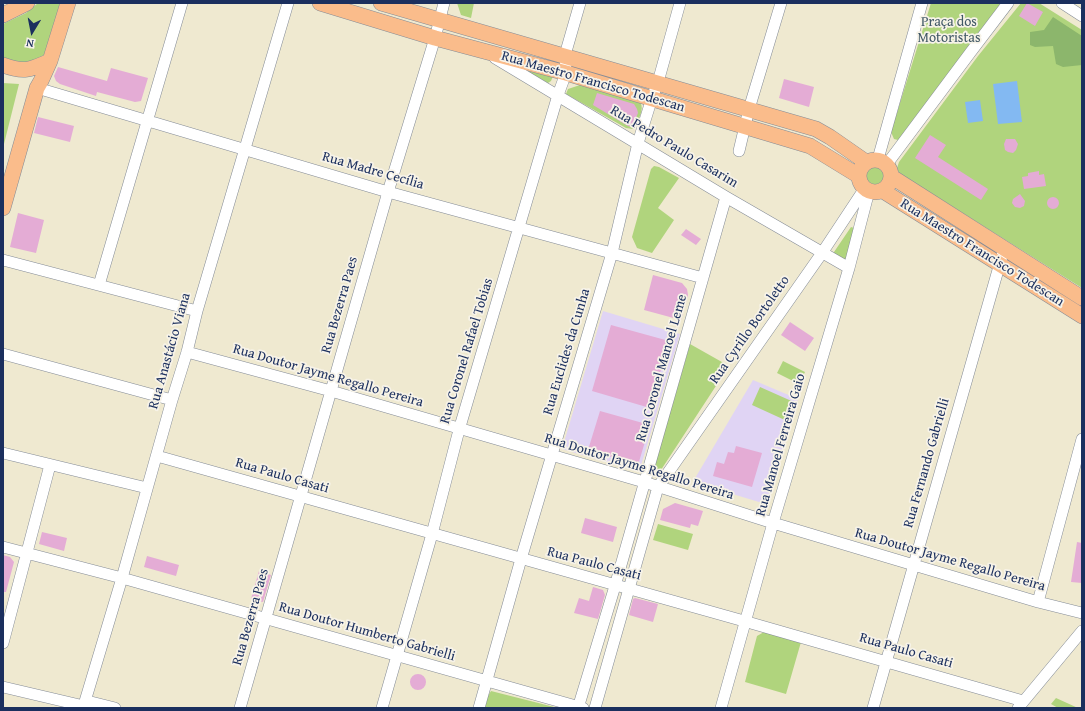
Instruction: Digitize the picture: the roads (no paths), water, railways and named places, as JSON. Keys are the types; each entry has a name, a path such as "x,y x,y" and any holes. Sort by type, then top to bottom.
{"main road":[{"path":"3,15 28,3"},
{"path":"3,208 7,177 37,88 50,61 68,3"},
{"name":"Rua Maestro Francisco Todescan","path":"320,3 435,38 652,98 810,146 869,186 1082,316"},
{"name":"Rua Maestro Francisco Todescan","path":"381,3 816,129 881,166 1004,249 1082,298"},
{"path":"3,65 27,70 50,61"},
{"path":"27,70 37,88"},
{"path":"881,166 889,185 869,186 860,170 881,166"}],"street":[{"path":"99,285 182,3"},
{"name":"Rua Anastácio Viana","path":"84,707 187,352 197,310 288,3"},
{"name":"Rua Bezerra Paes","path":"240,708 302,497 388,192 435,38 444,3"},
{"name":"Rua Coronel Rafael Tobias","path":"382,708 432,534 459,430 558,95 566,73 565,56 580,3"},
{"name":"Rua Euclides da Cunha","path":"479,708 521,559 612,253 638,143 658,82 680,3"},
{"path":"739,151 744,127 780,3"},
{"path":"881,166 922,3"},
{"path":"881,166 1008,3"},
{"path":"1062,3 1082,16"},
{"name":"Rua Pedro Paulo Casarim","path":"484,51 726,197 848,268"},
{"name":"Rua Madre Cecília","path":"37,88 388,192 703,278"},
{"name":"Rua Cyrillo Bortoletto","path":"658,487 869,186"},
{"name":"Rua Manoel Ferreira Gaio","path":"721,708 773,523 848,268 869,186"},
{"name":"Rua Coronel Manoel Leme","path":"580,708 726,197"},
{"name":"Rua Fernando Gabrielli","path":"873,708 1004,249"},
{"path":"3,260 197,310"},
{"name":"Rua Doutor Jayme Regallo Pereira","path":"187,352 332,391 459,430 644,482 913,565 1038,602 1082,613"},
{"path":"3,354 172,400"},
{"path":"1038,602 1082,440"},
{"path":"3,453 147,488"},
{"name":"Rua Paulo Casati","path":"157,456 886,661 1020,704"},
{"path":"3,643 50,465"},
{"path":"595,708 658,487"},
{"name":"Rua Doutor Humberto Gabrielli","path":"3,547 122,578 580,708"},
{"path":"1020,704 1082,631"},
{"path":"3,687 84,707 91,702 114,708"}],"water":[{"path":"1017,81 1022,122 998,124 993,84"},
{"path":"980,100 983,121 968,123 965,102"}],"park label":[{"name":"Praça dos Motoristas","path":"949,30"}]}
